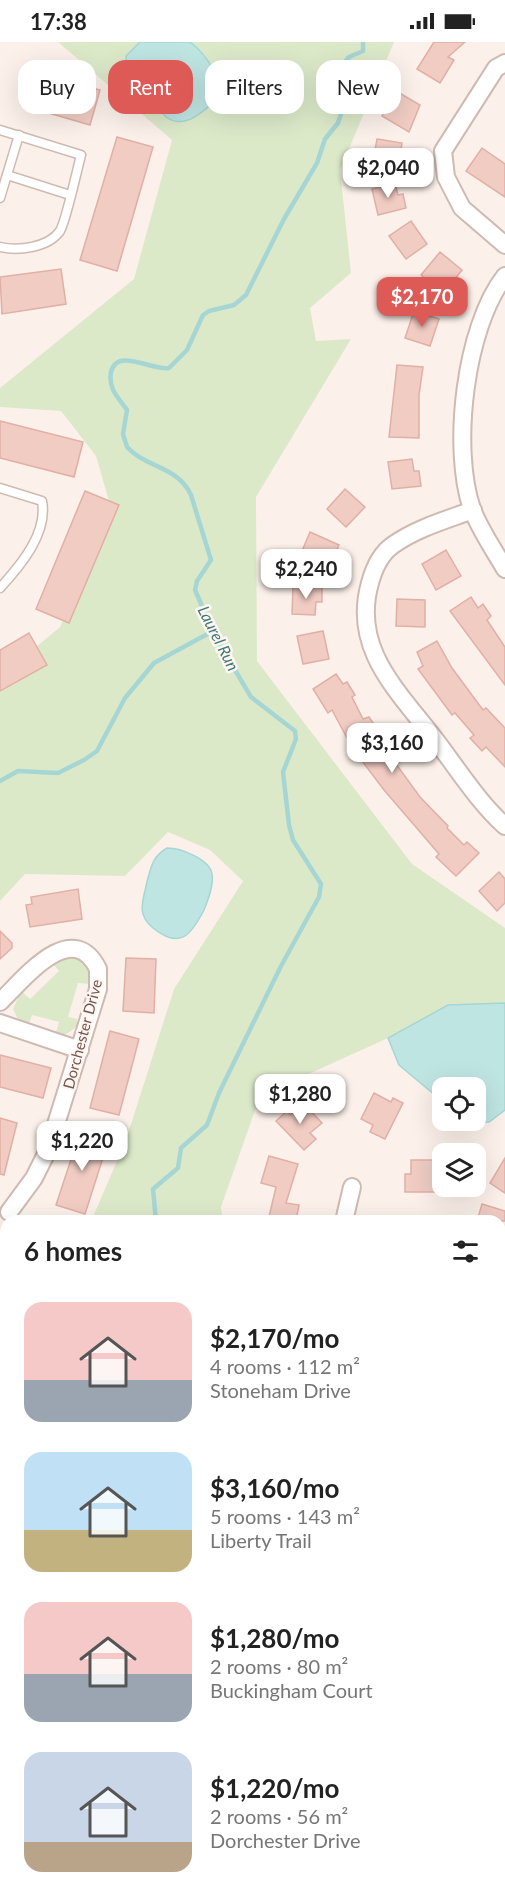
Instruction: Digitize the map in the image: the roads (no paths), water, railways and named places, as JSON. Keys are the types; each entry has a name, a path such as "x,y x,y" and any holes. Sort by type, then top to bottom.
{"street":[{"path":"505,63 496,68 443,151 446,177 462,208 505,245"},
{"path":"505,276 493,291 468,366 462,447 465,479 473,510 505,569"},
{"path":"473,510 418,530 391,546 375,565 367,593 364,619 371,646 386,677 505,826"},
{"name":"Dorchester Drive","path":"0,1002 52,953 66,949 84,952 95,962 100,976 80,1050 43,1163 8,1213"},
{"path":"0,1023 80,1050"},
{"path":"345,1215 352,1186"}],"lane":[{"path":"0,129 81,155 60,231 39,245 14,250 0,247"},
{"path":"0,198 19,135"},
{"path":"7,176 70,195"},
{"path":"0,488 42,501 45,518 21,565 0,588"}],"water":[{"path":"140,42 190,42 206,60 205,109 191,119 179,122 163,114 193,114 193,60 126,60 126,56"},
{"path":"167,848 186,852 200,859 212,874 209,897 204,910 189,932 178,939 162,935 153,928 144,918 142,907 151,867 158,855"},
{"path":"505,1003 505,1110 489,1122 486,1122 486,1077 432,1077 432,1093 399,1065 388,1038 448,1005"}],"waterway":[{"name":"Laurel Run","path":"155,1215 153,1189 178,1168 181,1148 207,1125 219,1093 281,966 319,897 321,884 293,840 289,825 283,772 296,739 295,731 251,697 216,638 195,590 197,581 211,560 191,495 178,478 143,459 127,447 123,434 127,410 112,388 111,372 120,361 169,368 187,350 203,315 209,311 234,305 246,295 284,219 317,163 325,139 338,123 348,93 342,72 343,64 349,57 363,51 363,42"},
{"path":"0,781 18,771 58,773 97,751 125,698 154,663 213,631"}]}
